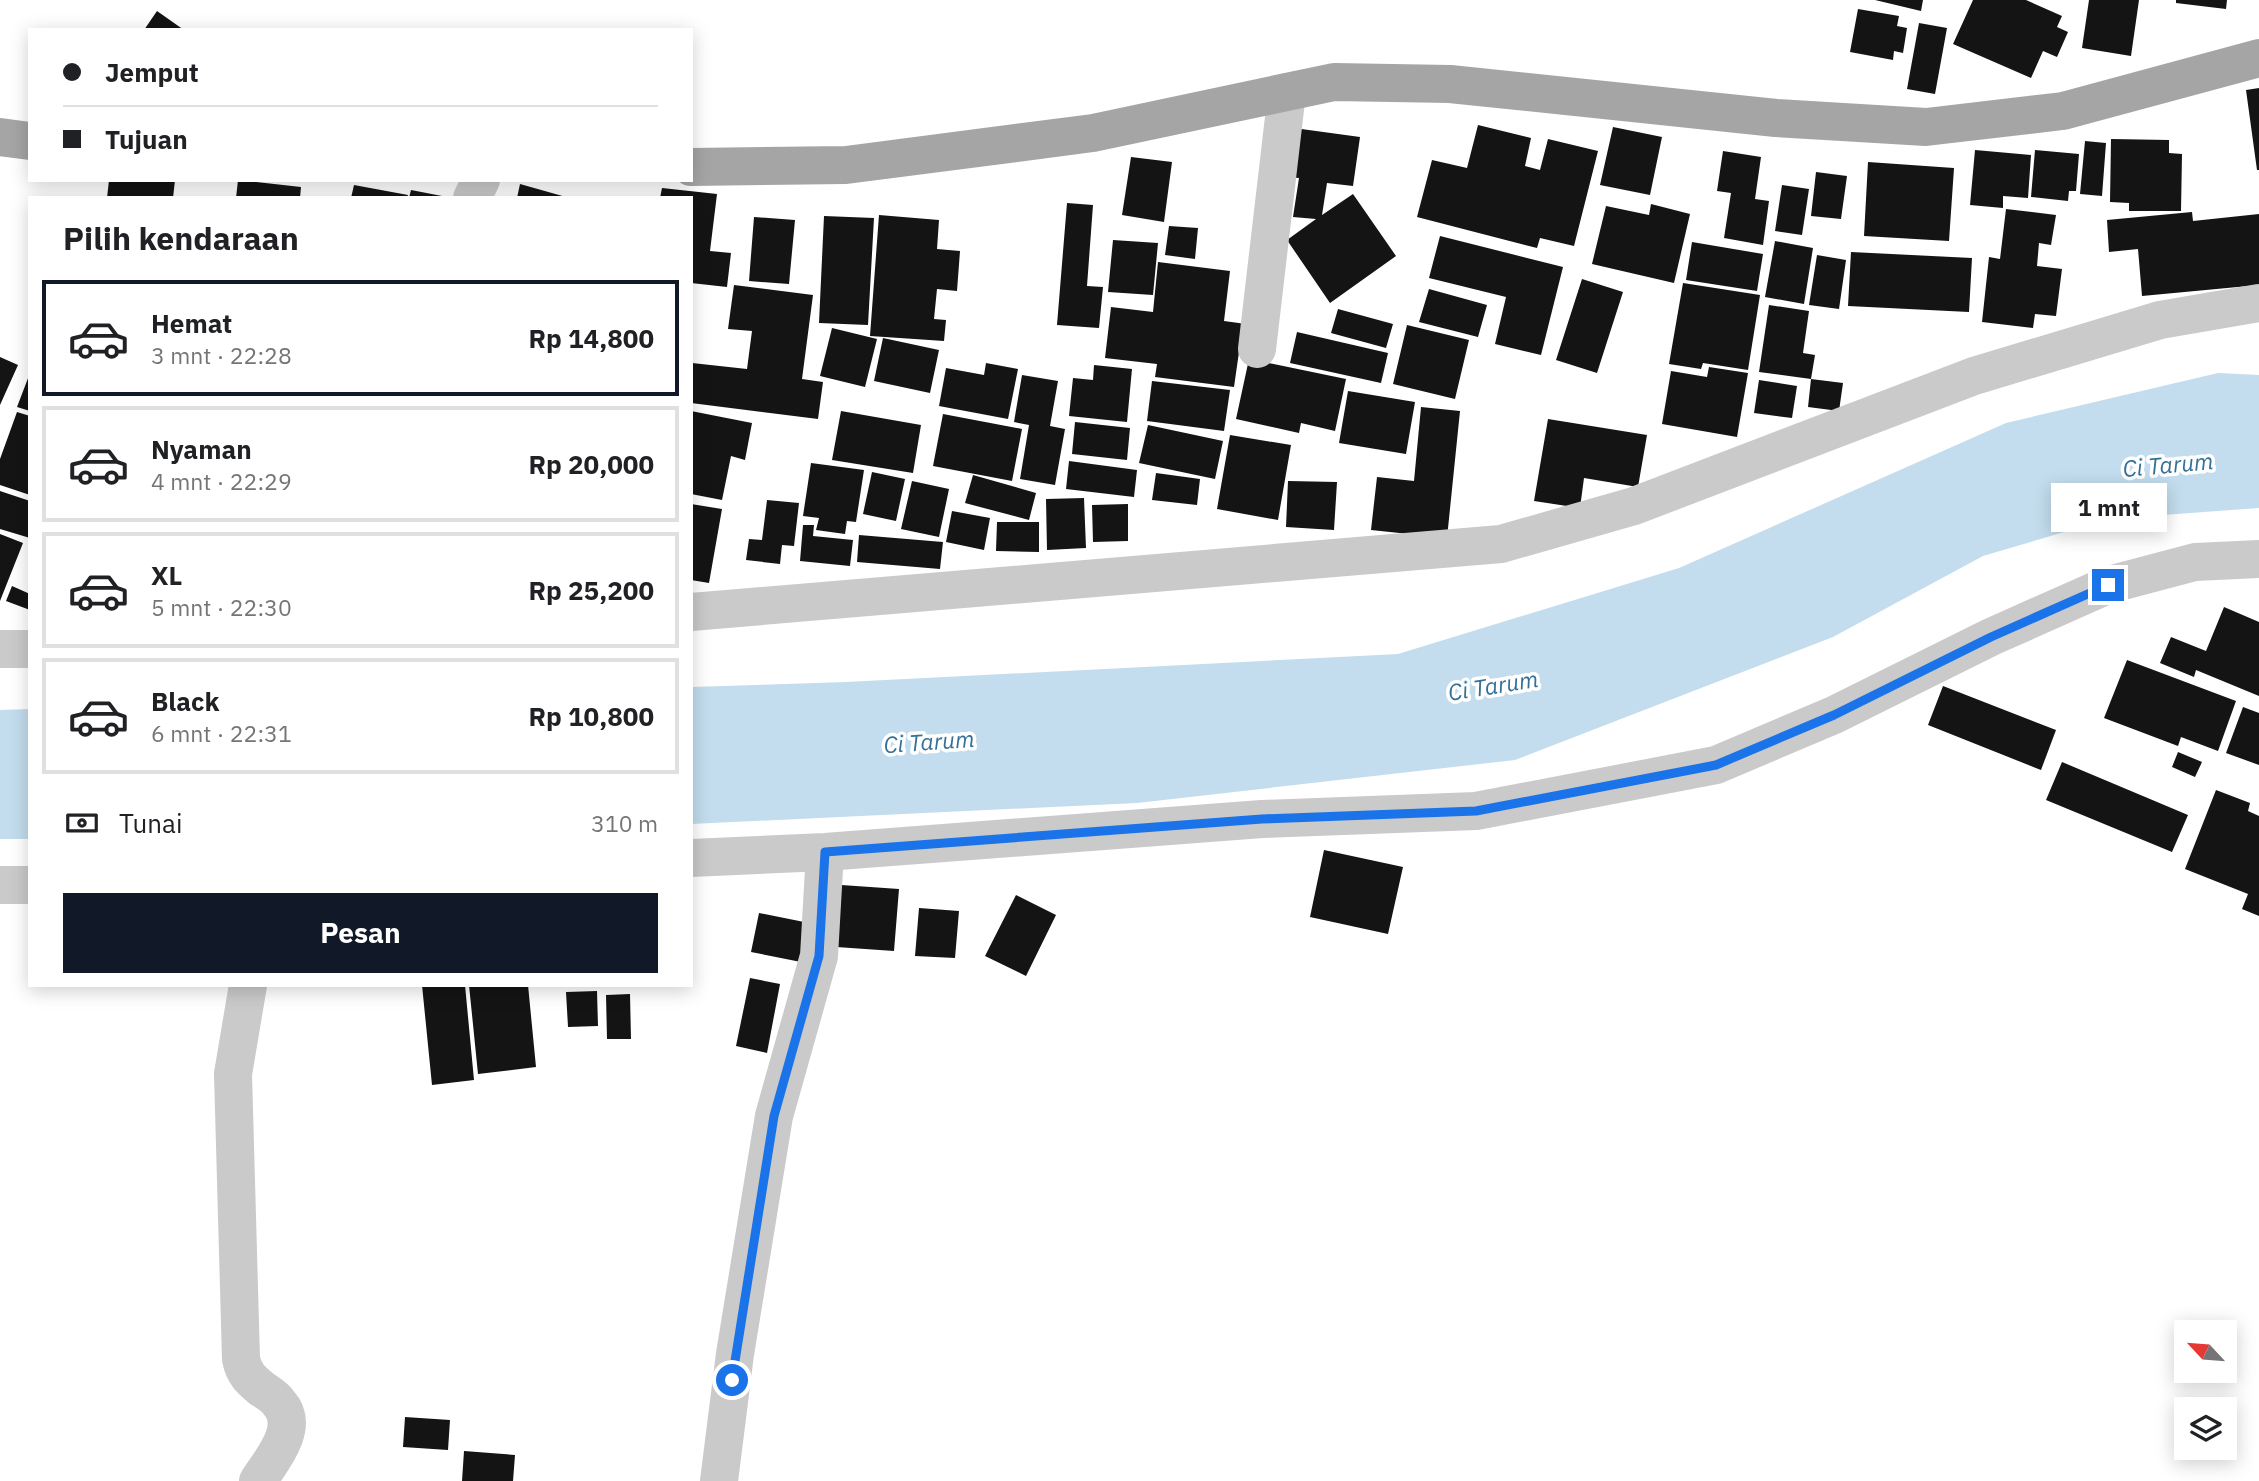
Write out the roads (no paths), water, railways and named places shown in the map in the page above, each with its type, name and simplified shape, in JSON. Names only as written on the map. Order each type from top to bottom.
[{"type":"main road","points":[[693,167],[846,165],[1093,133],[1334,82],[1450,84],[1776,118],[1926,127],[2063,111],[2259,58]]},
{"type":"main road","points":[[0,137],[28,141]]},
{"type":"street","points":[[1257,349],[1287,92]]},
{"type":"street","points":[[693,611],[1501,544],[1634,506],[1974,376],[2160,320],[2259,303]]},
{"type":"street","points":[[693,858],[825,852],[1262,819],[1476,811],[1716,765],[1834,715],[1991,637],[2108,585],[2195,562],[2259,558]]},
{"type":"street","points":[[0,649],[28,649]]},
{"type":"street","points":[[719,1481],[735,1354],[774,1116],[819,956],[825,852]]},
{"type":"street","points":[[0,885],[28,885]]},
{"type":"street","points":[[248,987],[234,1057],[233,1083],[241,1359],[247,1376],[280,1403],[287,1424],[283,1442],[258,1481]]},
{"type":"water","name":"Ci Tarum","points":[[2218,373],[2259,375],[2259,508],[2108,519],[1983,556],[1833,637],[1515,760],[1137,803],[693,824],[693,687],[846,682],[1398,654],[1679,568],[2006,423]]},
{"type":"water","points":[[28,709],[28,839],[0,839],[0,710]]}]
